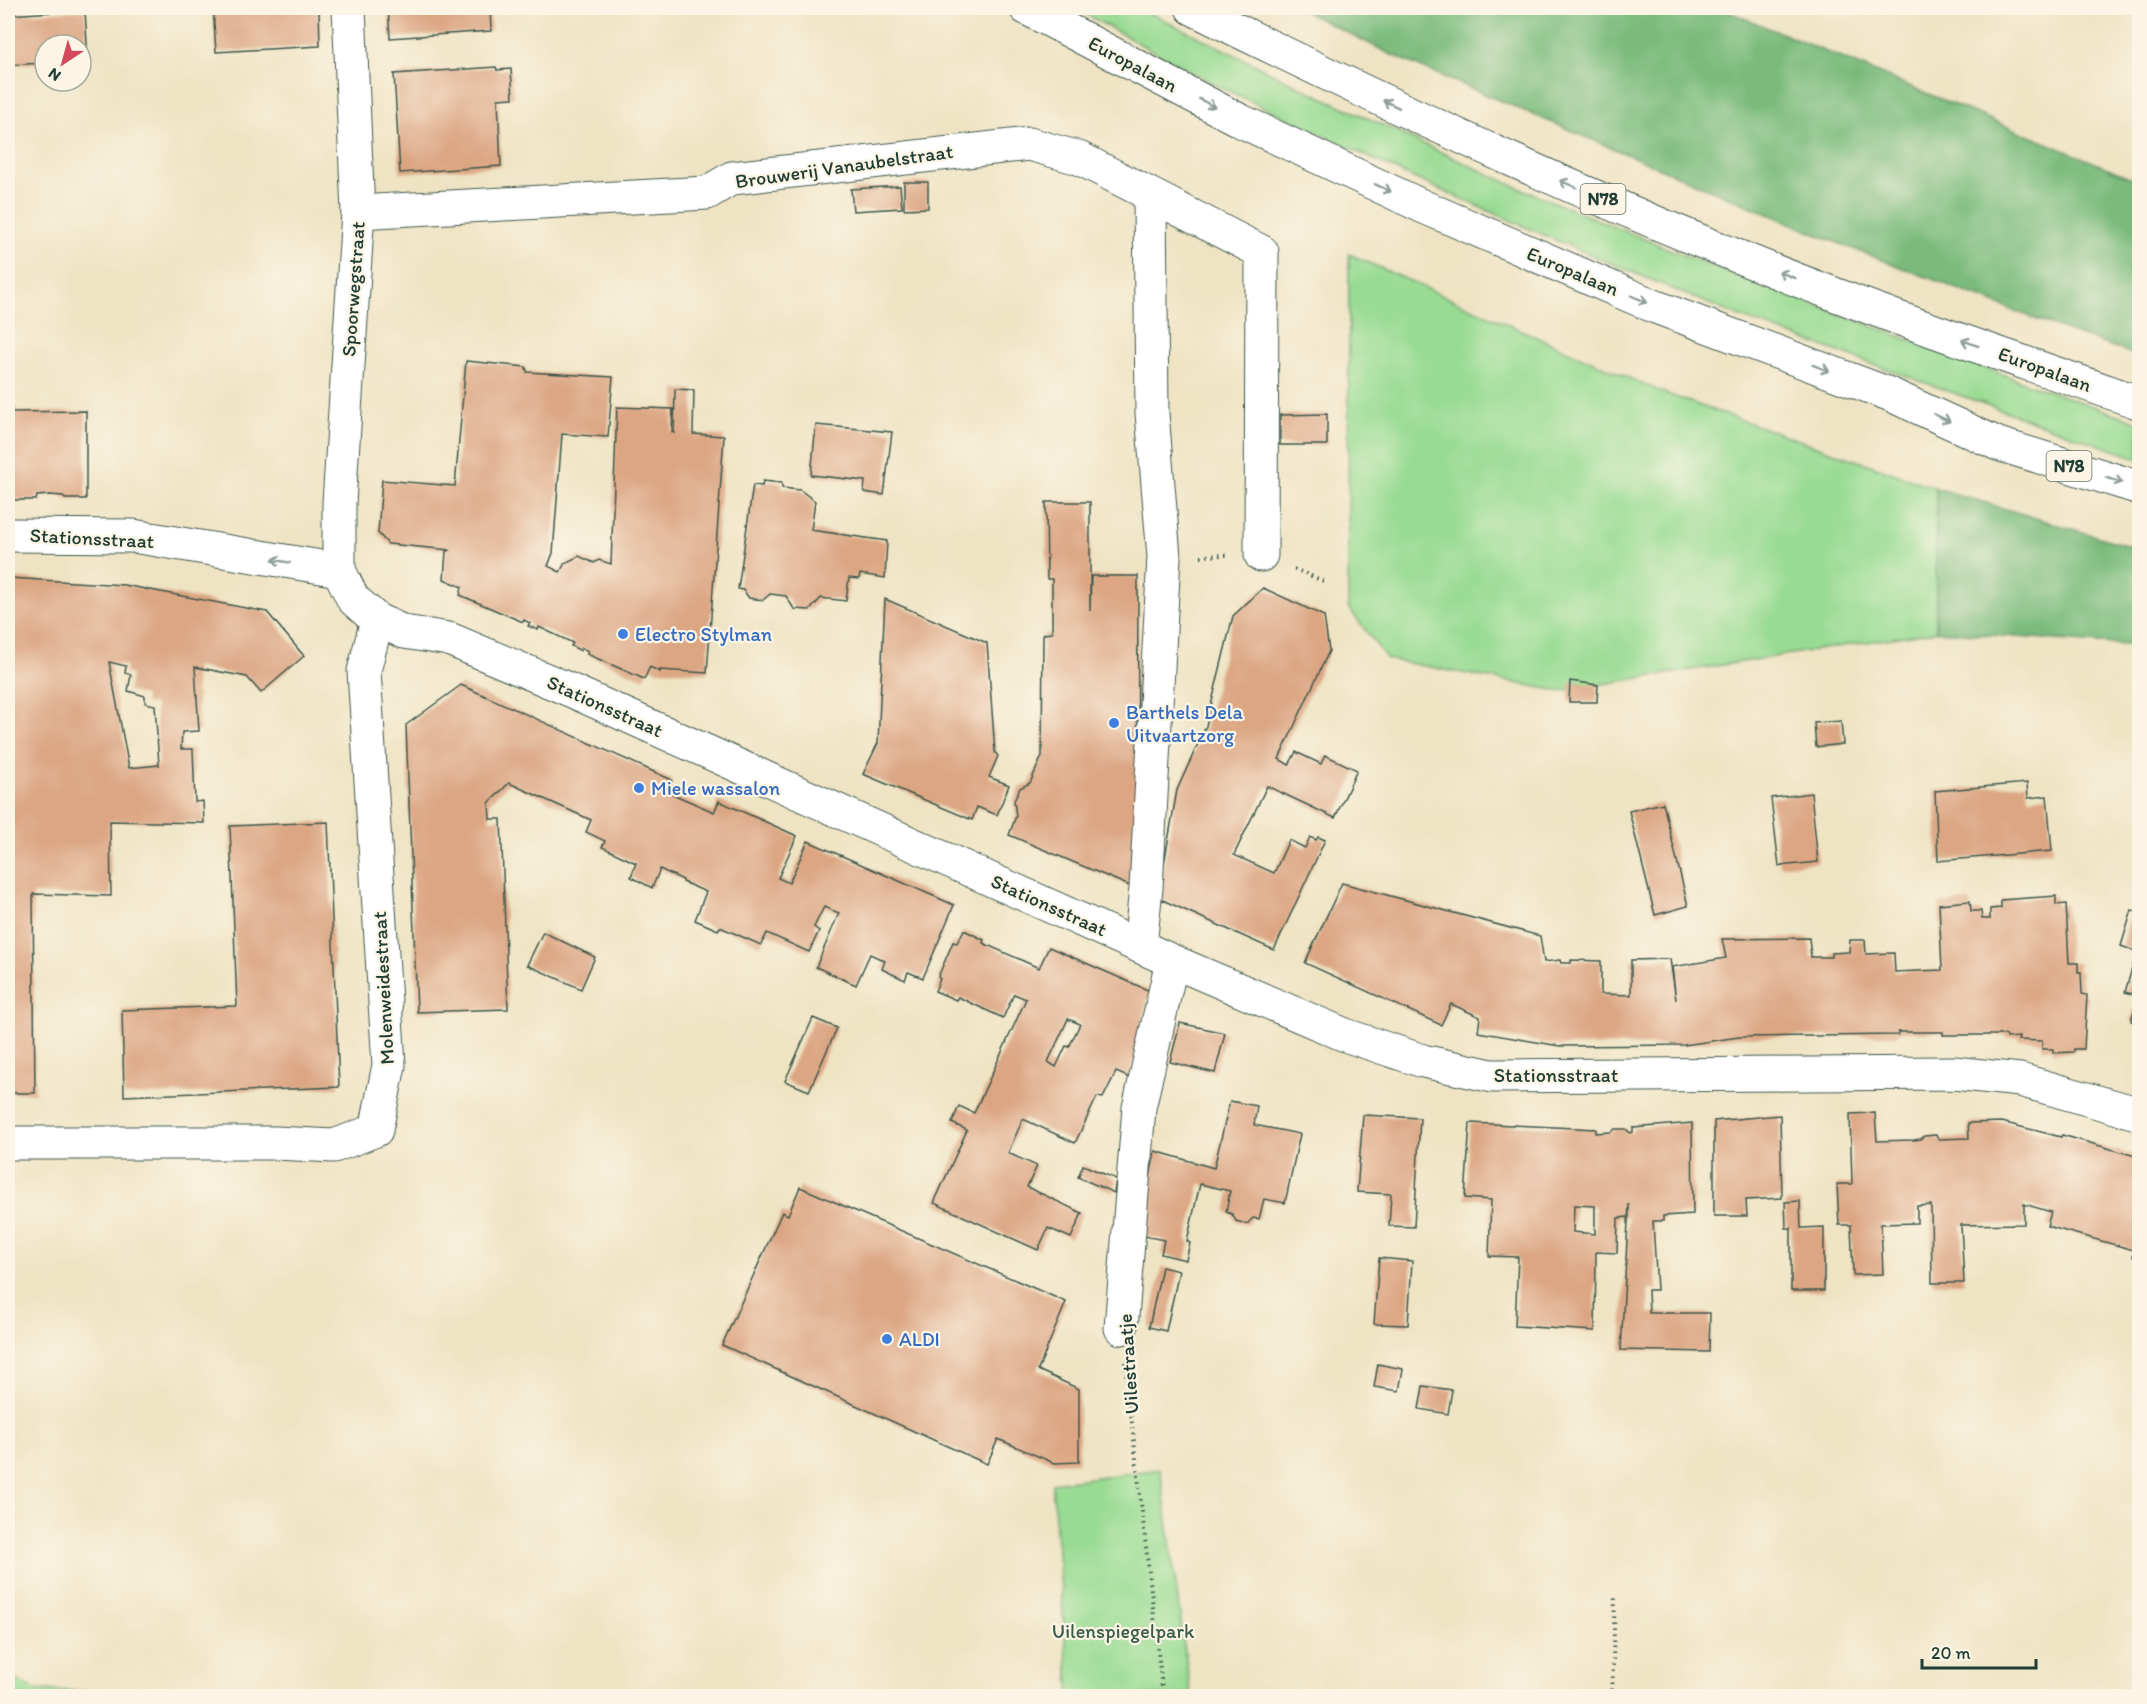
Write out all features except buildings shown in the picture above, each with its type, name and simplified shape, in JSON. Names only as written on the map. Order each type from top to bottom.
[{"type":"street","name":"Spoorwegstraat","points":[[339,570],[339,503],[358,212],[348,8]]},
{"type":"street","name":"Europalaan","points":[[1026,8],[1239,120],[1424,207],[1656,306],[1888,394],[1998,444],[2139,488]]},
{"type":"street","name":"Europalaan","points":[[1192,8],[1424,119],[1677,230],[1848,299],[2139,403]]},
{"type":"street","name":"Brouwerij Vanaubelstraat","points":[[358,212],[707,193],[732,178],[1029,144],[1079,158],[1262,252],[1261,555]]},
{"type":"street","points":[[1140,946],[1164,557],[1152,413],[1150,195]]},
{"type":"street","name":"Stationsstraat","points":[[8,535],[133,536],[339,570],[353,599],[377,620],[404,632],[449,639],[560,685],[1172,961],[1345,1035],[1423,1061],[1492,1076],[1954,1073],[2020,1080],[2139,1114]]},
{"type":"street","name":"Molenweidestraat","points":[[8,1143],[276,1143],[334,1146],[375,1130],[389,1065],[364,671],[377,620]]},
{"type":"street","name":"Uilestraatje","points":[[1121,1328],[1139,1108],[1172,961]]},
{"type":"path","name":"Uilestraatje","points":[[1121,1328],[1163,1696]]},
{"type":"path","points":[[1611,1696],[1615,1596]]},
{"type":"green space","points":[[1074,8],[1140,8],[1298,86],[1512,185],[1728,273],[2139,422],[2139,459],[1743,318],[1560,242],[1409,176],[1212,83]]},
{"type":"green space","points":[[1298,8],[1720,8],[2139,181],[2139,356],[2064,330],[1825,238],[1392,55]]},
{"type":"green space","points":[[1349,254],[1661,392],[1936,488],[1936,631],[1559,691],[1387,659],[1348,607]]},
{"type":"green space","points":[[1936,488],[2139,549],[2139,646],[1936,631]]},
{"type":"green space","name":"Uilenspiegelpark","points":[[1160,1469],[1191,1696],[1070,1696],[1052,1483]]},
{"type":"green space","points":[[8,1676],[36,1690],[313,1696],[8,1696]]},
{"type":"place","name":"Electro Stylman","points":[[623,634]]},
{"type":"place","name":"Barthels Dela Uitvaartzorg","points":[[1114,723]]},
{"type":"place","name":"Miele wassalon","points":[[639,788]]},
{"type":"place","name":"ALDI","points":[[887,1339]]}]
